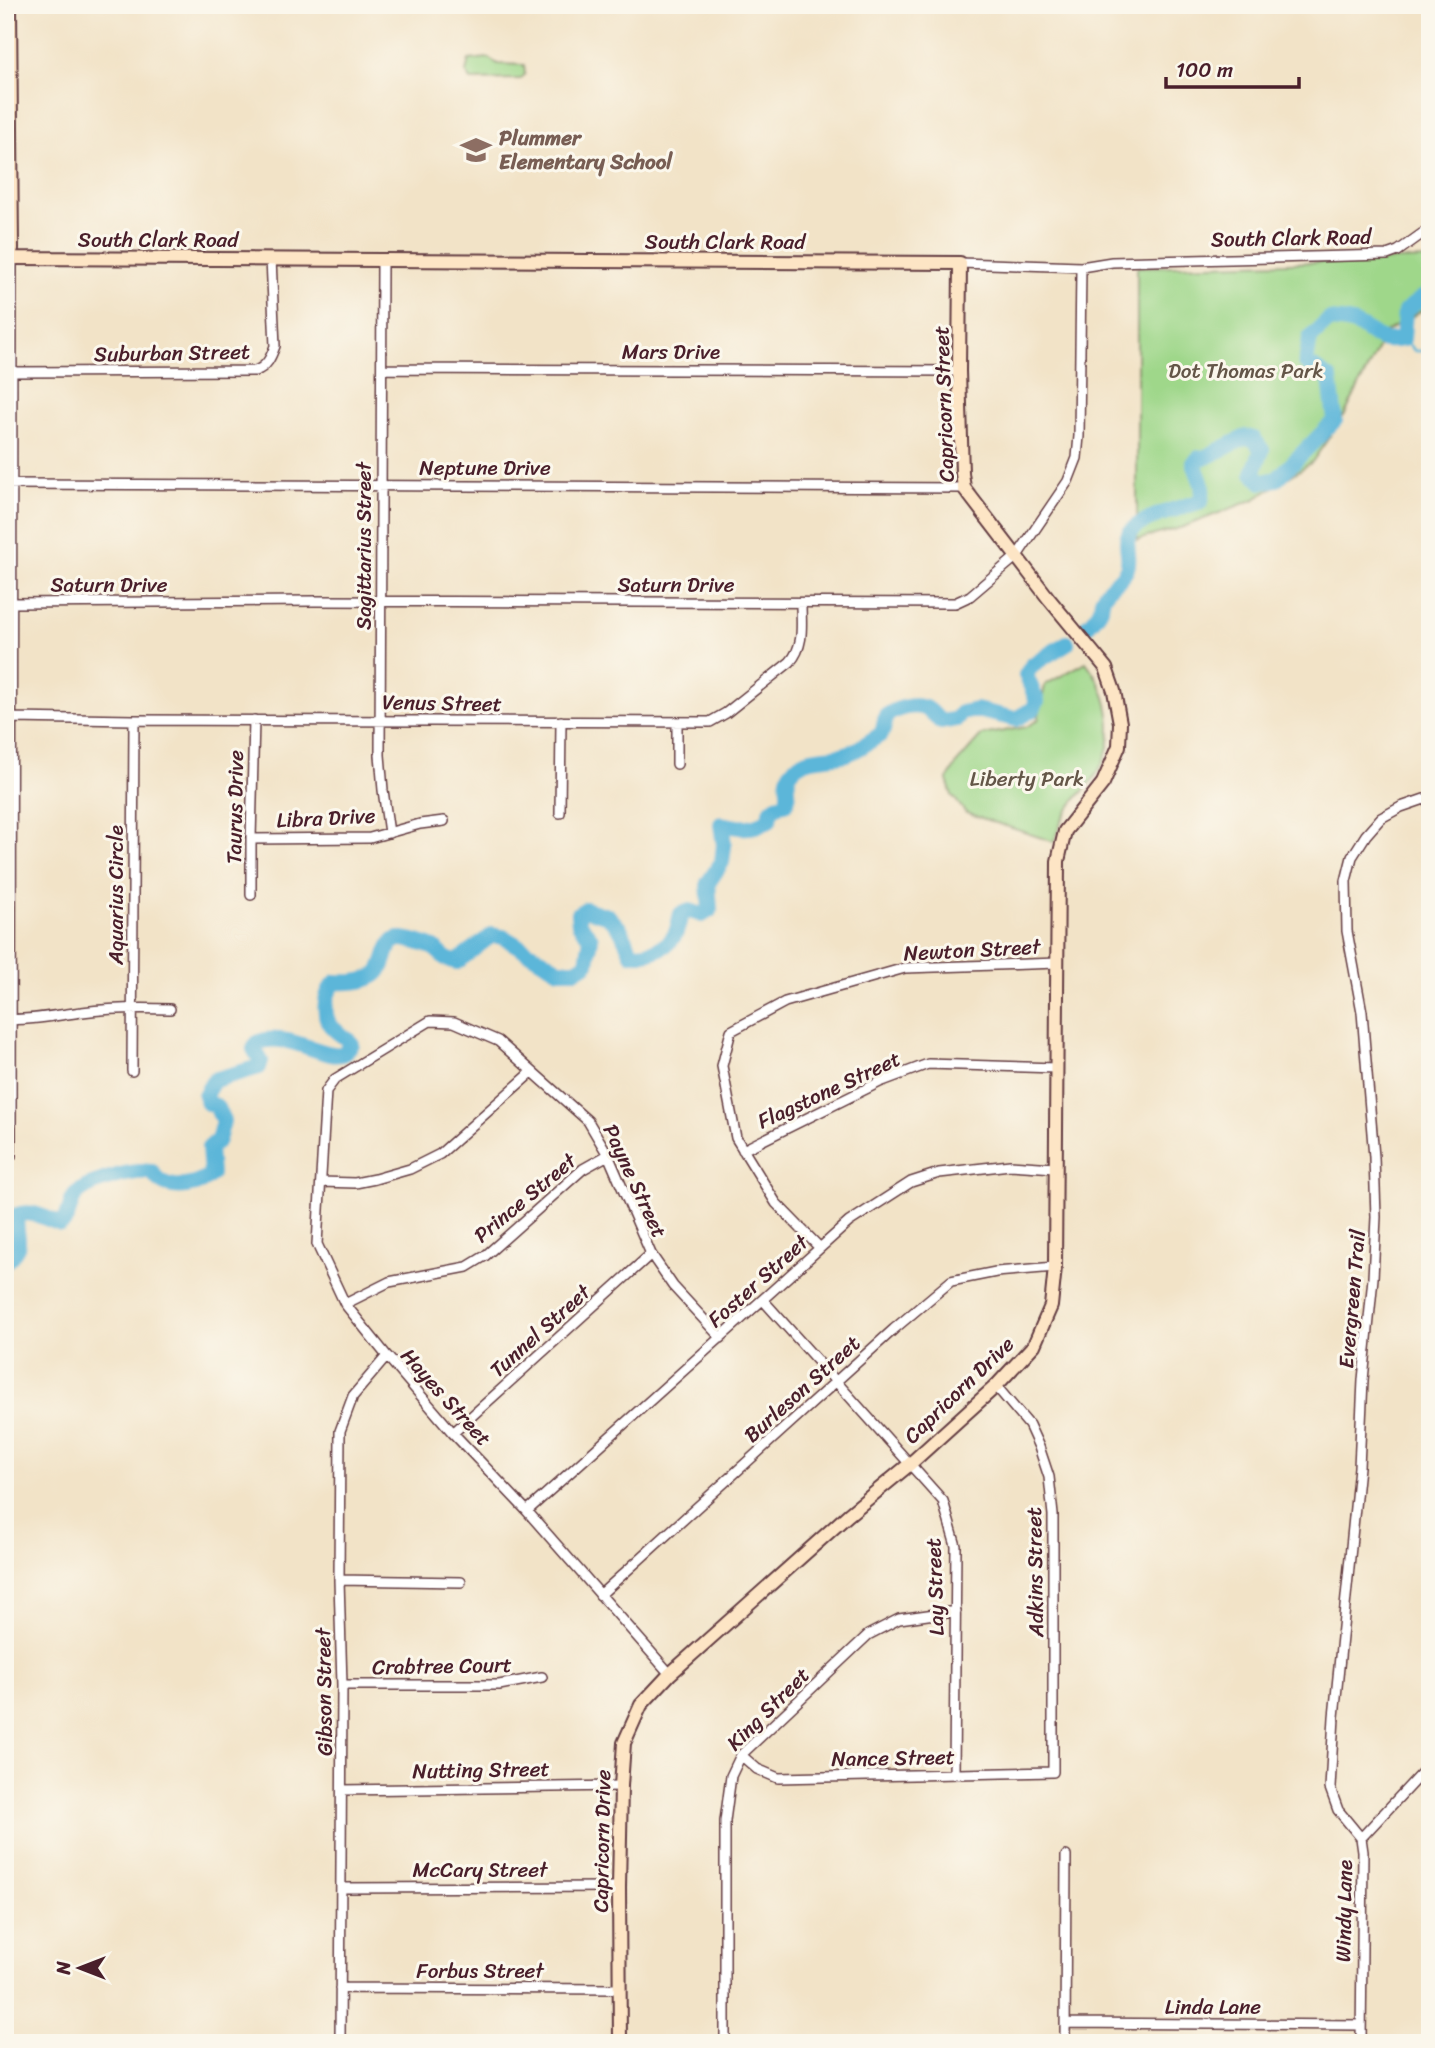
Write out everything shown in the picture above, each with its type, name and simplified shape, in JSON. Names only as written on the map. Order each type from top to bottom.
[{"type":"street","points":[[10,5],[12,372],[8,484],[12,718],[8,1019],[11,1156]]},
{"type":"street","name":"South Clark Road","points":[[10,252],[271,259],[960,263],[1081,267],[1112,262],[1387,255],[1398,251],[1430,228]]},
{"type":"street","name":"Suburban Street","points":[[12,372],[261,369],[270,358],[275,345],[271,259]]},
{"type":"street","name":"Sagittarius Street","points":[[383,260],[381,719],[383,790],[389,832]]},
{"type":"street","name":"Capricorn Street","points":[[960,263],[959,371],[964,488],[1049,599]]},
{"type":"street","name":"Saturn Drive","points":[[12,603],[955,603],[970,596],[1017,556],[1068,481],[1077,458],[1081,267]]},
{"type":"street","name":"Mars Drive","points":[[382,369],[959,371]]},
{"type":"street","name":"Neptune Drive","points":[[8,484],[964,488]]},
{"type":"street","name":"Capricorn Drive","points":[[620,2043],[621,1786],[624,1743],[641,1705],[670,1674],[996,1387],[1034,1345],[1051,1306],[1055,1268],[1058,861],[1065,831],[1103,783],[1119,746],[1120,723],[1106,668],[1049,599]]},
{"type":"street","name":"Venus Street","points":[[12,718],[710,722],[726,713],[790,662],[797,653],[802,638],[802,603]]},
{"type":"street","name":"Aquarius Circle","points":[[132,1071],[134,720]]},
{"type":"street","name":"Taurus Drive","points":[[251,895],[254,720]]},
{"type":"street","points":[[560,813],[561,721]]},
{"type":"street","points":[[677,723],[677,764]]},
{"type":"street","name":"Evergreen Trail","points":[[1361,1838],[1338,1810],[1330,1788],[1334,1717],[1359,1467],[1376,1216],[1362,1012],[1347,931],[1346,881],[1352,857],[1381,818],[1401,807],[1430,797]]},
{"type":"street","name":"Libra Drive","points":[[250,839],[370,838],[444,821]]},
{"type":"street","name":"Newton Street","points":[[743,1150],[736,1138],[722,1066],[731,1031],[785,1002],[905,968],[1058,963]]},
{"type":"street","points":[[8,1019],[134,1008],[170,1009]]},
{"type":"street","name":"Payne Street","points":[[326,1091],[334,1079],[430,1021],[454,1022],[498,1041],[587,1121],[608,1156],[651,1254],[673,1286],[721,1338]]},
{"type":"street","name":"Flagstone Street","points":[[743,1150],[880,1082],[928,1064],[1056,1068]]},
{"type":"street","points":[[321,1182],[355,1184],[410,1169],[440,1154],[532,1072]]},
{"type":"street","name":"Hayes Street","points":[[326,1091],[317,1244],[345,1304],[453,1433],[527,1511],[670,1674]]},
{"type":"street","points":[[743,1150],[776,1203],[820,1248]]},
{"type":"street","name":"Prince Street","points":[[345,1304],[389,1282],[467,1267],[485,1256],[583,1169],[608,1156]]},
{"type":"street","name":"Foster Street","points":[[527,1511],[849,1222],[911,1182],[939,1173],[1010,1166],[1055,1168]]},
{"type":"street","name":"Tunnel Street","points":[[453,1433],[651,1254]]},
{"type":"street","name":"Burleson Street","points":[[600,1595],[951,1281],[996,1272],[1055,1268]]},
{"type":"street","name":"Lay Street","points":[[763,1300],[943,1501],[956,1546],[954,1774]]},
{"type":"street","name":"Gibson Street","points":[[340,2043],[340,1431],[353,1396],[387,1356]]},
{"type":"street","name":"Adkins Street","points":[[996,1387],[1029,1425],[1049,1477],[1053,1515],[1053,1772]]},
{"type":"street","points":[[339,1580],[461,1582]]},
{"type":"street","name":"King Street","points":[[725,2043],[725,1821],[731,1776],[741,1755],[868,1635],[899,1619],[956,1611]]},
{"type":"street","name":"Crabtree Court","points":[[342,1685],[499,1685],[542,1677]]},
{"type":"street","name":"Nance Street","points":[[741,1755],[757,1769],[778,1778],[1053,1772]]},
{"type":"street","name":"Windy Lane","points":[[1361,2043],[1361,1838],[1430,1764]]},
{"type":"street","name":"Nutting Street","points":[[342,1790],[621,1786]]},
{"type":"street","points":[[1065,2043],[1066,1856]]},
{"type":"street","name":"McCary Street","points":[[342,1888],[619,1887]]},
{"type":"street","name":"Forbus Street","points":[[340,1988],[620,1989]]},
{"type":"street","name":"Linda Lane","points":[[1065,2024],[1361,2025]]},
{"type":"green space","points":[[488,58],[498,64],[524,65],[525,74],[521,79],[471,80],[466,72],[469,60]]},
{"type":"green space","name":"Dot Thomas Park","points":[[1430,259],[1430,306],[1386,332],[1345,414],[1312,462],[1255,499],[1183,527],[1137,540],[1137,267]]},
{"type":"green space","name":"Liberty Park","points":[[1086,662],[1102,689],[1107,704],[1110,734],[1102,764],[1064,816],[1054,842],[966,813],[952,795],[947,780],[957,763],[982,735],[1026,727],[1038,720],[1045,685]]},
{"type":"waterway","points":[[1084,629],[1100,611],[1104,594],[1125,572],[1128,563],[1127,539],[1131,531],[1154,517],[1201,501],[1203,487],[1194,463],[1199,458],[1246,437],[1254,439],[1262,450],[1253,473],[1262,482],[1277,479],[1335,420],[1330,379],[1306,363],[1310,338],[1329,320],[1354,324],[1377,338],[1403,339],[1405,311],[1430,292]]},
{"type":"waterway","points":[[1403,339],[1415,351],[1430,351]]},
{"type":"waterway","points":[[5,1262],[18,1245],[17,1215],[33,1214],[61,1224],[66,1219],[75,1196],[100,1181],[152,1172],[160,1181],[180,1186],[201,1182],[211,1174],[209,1148],[218,1140],[223,1121],[216,1106],[208,1103],[205,1095],[214,1080],[259,1067],[261,1061],[254,1049],[257,1043],[268,1040],[293,1042],[337,1055],[344,1053],[352,1044],[334,1029],[327,1018],[329,992],[336,982],[355,982],[374,976],[382,967],[395,940],[404,939],[427,945],[457,962],[492,935],[503,937],[559,970],[576,970],[587,963],[591,938],[579,924],[578,914],[586,909],[608,916],[621,930],[632,954],[661,948],[675,934],[681,914],[690,911],[702,915],[710,910],[708,883],[722,862],[724,845],[721,824],[745,827],[769,820],[773,808],[785,804],[787,800],[787,781],[795,767],[815,758],[855,751],[880,735],[886,716],[906,707],[927,709],[941,722],[957,719],[961,713],[976,710],[1016,719],[1033,709],[1037,701],[1026,675],[1032,665],[1067,643]]},
{"type":"place","name":"Plummer Elementary School","points":[[476,150]]}]
